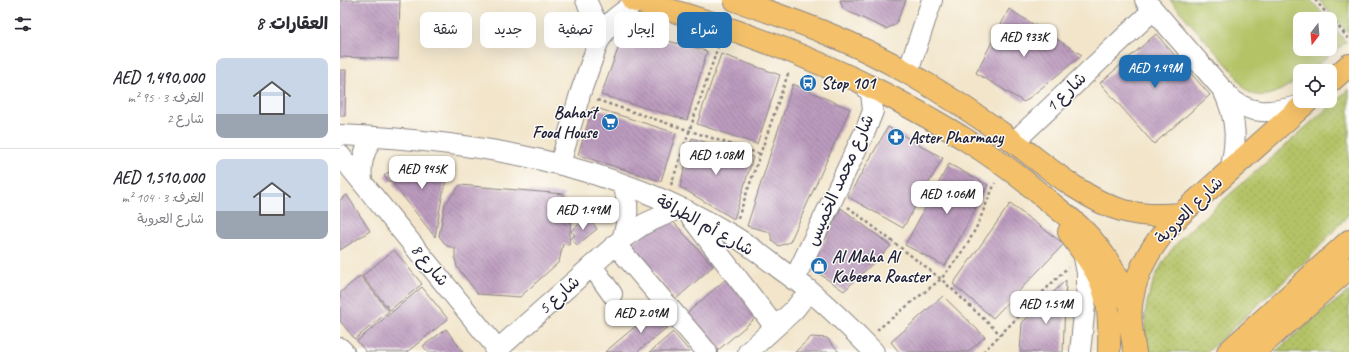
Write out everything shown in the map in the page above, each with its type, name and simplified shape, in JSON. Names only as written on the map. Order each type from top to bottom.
[{"type":"main road","points":[[635,0],[677,12]]},
{"type":"main road","points":[[735,0],[760,4],[850,44],[908,72],[950,98],[1080,190],[1106,205],[1121,210],[1143,214],[1181,214]]},
{"type":"main road","points":[[732,29],[796,52],[860,81],[962,136],[1002,163],[1080,227],[1096,244],[1116,274],[1131,307]]},
{"type":"main road","points":[[1337,76],[1349,65]]},
{"type":"main road","name":"شارع العروبة","points":[[1135,352],[1132,332],[1131,307],[1135,286],[1143,265],[1153,246],[1166,229],[1181,214],[1300,108]]},
{"type":"main road","points":[[962,136],[972,135],[986,138],[1012,156],[1022,158],[1031,155]]},
{"type":"main road","points":[[1057,208],[1073,238],[1098,276],[1106,297],[1109,312],[1109,352]]},
{"type":"main road","points":[[1228,352],[1349,241]]},
{"type":"main road","points":[[1254,352],[1345,273]]},
{"type":"street","points":[[586,0],[591,12]]},
{"type":"street","points":[[606,29],[614,19],[635,0]]},
{"type":"street","points":[[908,72],[932,0]]},
{"type":"street","points":[[1149,5],[1230,98],[1238,104],[1259,112],[1270,112],[1293,106]]},
{"type":"street","name":"شارع 1","points":[[1014,142],[1149,5]]},
{"type":"street","points":[[560,164],[580,94],[596,48]]},
{"type":"street","name":"شارع محمد الخميس","points":[[748,352],[794,310],[834,196],[873,111],[871,92],[860,81]]},
{"type":"street","points":[[1223,89],[1234,121],[1236,138],[1230,170]]},
{"type":"street","name":"شارع أم الطرافة","points":[[340,135],[419,140],[511,153],[560,164],[623,184],[677,207],[732,235],[802,285],[869,346]]},
{"type":"street","points":[[362,180],[362,157],[366,146],[373,136]]},
{"type":"street","name":"شارع 8","points":[[340,155],[362,180],[497,351]]},
{"type":"street","points":[[623,184],[629,211],[627,225],[619,242],[707,352]]},
{"type":"street","points":[[677,207],[775,327]]},
{"type":"street","name":"شارع 5","points":[[497,351],[619,242],[644,224],[677,207]]},
{"type":"street","points":[[1080,352],[1087,286],[1087,273],[1083,252]]},
{"type":"street","points":[[592,266],[612,294]]},
{"type":"street","points":[[340,348],[344,352]]},
{"type":"path","points":[[1315,0],[1349,39]]},
{"type":"path","points":[[677,207],[690,131],[718,48]]},
{"type":"path","points":[[732,235],[796,52]]},
{"type":"path","points":[[580,94],[760,154]]},
{"type":"path","points":[[869,346],[940,279],[967,245],[996,181]]},
{"type":"path","points":[[834,196],[940,279],[1001,335]]},
{"type":"path","points":[[984,352],[1083,252]]},
{"type":"green space","points":[[1170,0],[1311,0],[1321,12],[1293,12],[1293,56],[1329,56],[1319,64],[1293,64],[1293,83],[1283,89],[1266,95],[1253,94],[1246,90],[1231,69]]},
{"type":"green space","points":[[1319,0],[1349,0],[1349,34],[1337,20],[1337,12],[1330,12]]},
{"type":"green space","points":[[1337,31],[1346,42],[1337,49]]},
{"type":"green space","points":[[1349,89],[1349,214],[1308,259],[1207,352],[1148,352],[1145,336],[1147,304],[1157,273],[1174,246],[1185,234],[1328,108],[1337,108],[1337,100]]},
{"type":"green space","points":[[1349,291],[1349,352],[1275,352],[1317,316]]},
{"type":"building","points":[[340,0],[400,0],[398,59],[340,57]]},
{"type":"building","points":[[840,0],[906,0],[896,24],[886,29],[843,9]]},
{"type":"building","points":[[1009,9],[1082,55],[1024,102],[976,73]]},
{"type":"building","points":[[1156,34],[1210,95],[1154,144],[1100,83]]},
{"type":"building","points":[[669,41],[677,43],[677,48],[695,48],[707,51],[687,120],[601,95],[618,48],[669,48]]},
{"type":"building","points":[[721,54],[780,75],[757,144],[697,124]]},
{"type":"building","points":[[340,70],[346,70],[345,116],[340,116]]},
{"type":"building","points":[[793,84],[850,109],[790,242],[779,246],[772,240],[770,232],[747,226]]},
{"type":"building","points":[[593,107],[676,133],[661,181],[578,155]]},
{"type":"building","points":[[888,127],[943,158],[903,228],[848,197]]},
{"type":"building","points":[[692,138],[753,157],[734,219],[680,187]]},
{"type":"building","points":[[398,161],[449,168],[435,237],[394,185]]},
{"type":"building","points":[[949,164],[988,185],[945,266],[905,245]]},
{"type":"building","points":[[389,172],[394,178],[389,182],[384,176]]},
{"type":"building","points":[[460,185],[564,194],[563,219],[571,220],[569,245],[563,244],[559,262],[520,297],[478,294],[457,267],[455,248],[447,246],[439,236],[445,204]]},
{"type":"building","points":[[347,195],[370,231],[340,250],[340,200]]},
{"type":"building","points":[[1010,204],[1064,244],[993,318],[953,284]]},
{"type":"building","points":[[841,208],[891,246],[844,291],[811,268]]},
{"type":"building","points":[[588,217],[597,229],[577,245],[571,238],[575,235],[571,231]]},
{"type":"building","points":[[669,217],[713,266],[676,299],[629,244]]},
{"type":"building","points":[[394,250],[422,284],[390,310],[362,276]]},
{"type":"building","points":[[360,276],[389,311],[355,339],[340,321],[340,293]]},
{"type":"building","points":[[727,278],[759,315],[717,351],[686,314]]},
{"type":"building","points":[[1066,280],[1063,352],[1020,352],[1022,323]]},
{"type":"building","points":[[422,287],[448,319],[407,352],[366,352],[357,341]]},
{"type":"building","points":[[943,296],[985,337],[968,352],[899,352],[891,342]]},
{"type":"building","points":[[656,309],[670,325],[637,352],[605,352]]},
{"type":"building","points":[[446,329],[463,352],[428,352],[423,346]]},
{"type":"building","points":[[673,332],[690,352],[650,352]]},
{"type":"building","points":[[811,337],[827,338],[839,352],[795,352]]},
{"type":"place","name":"Stop 101","points":[[808,83]]},
{"type":"place","name":"Bahart Food House","points":[[610,122]]},
{"type":"place","name":"Aster Pharmacy","points":[[896,137]]},
{"type":"place","name":"Al Maha Al Kabeera Roaster","points":[[819,266]]}]
